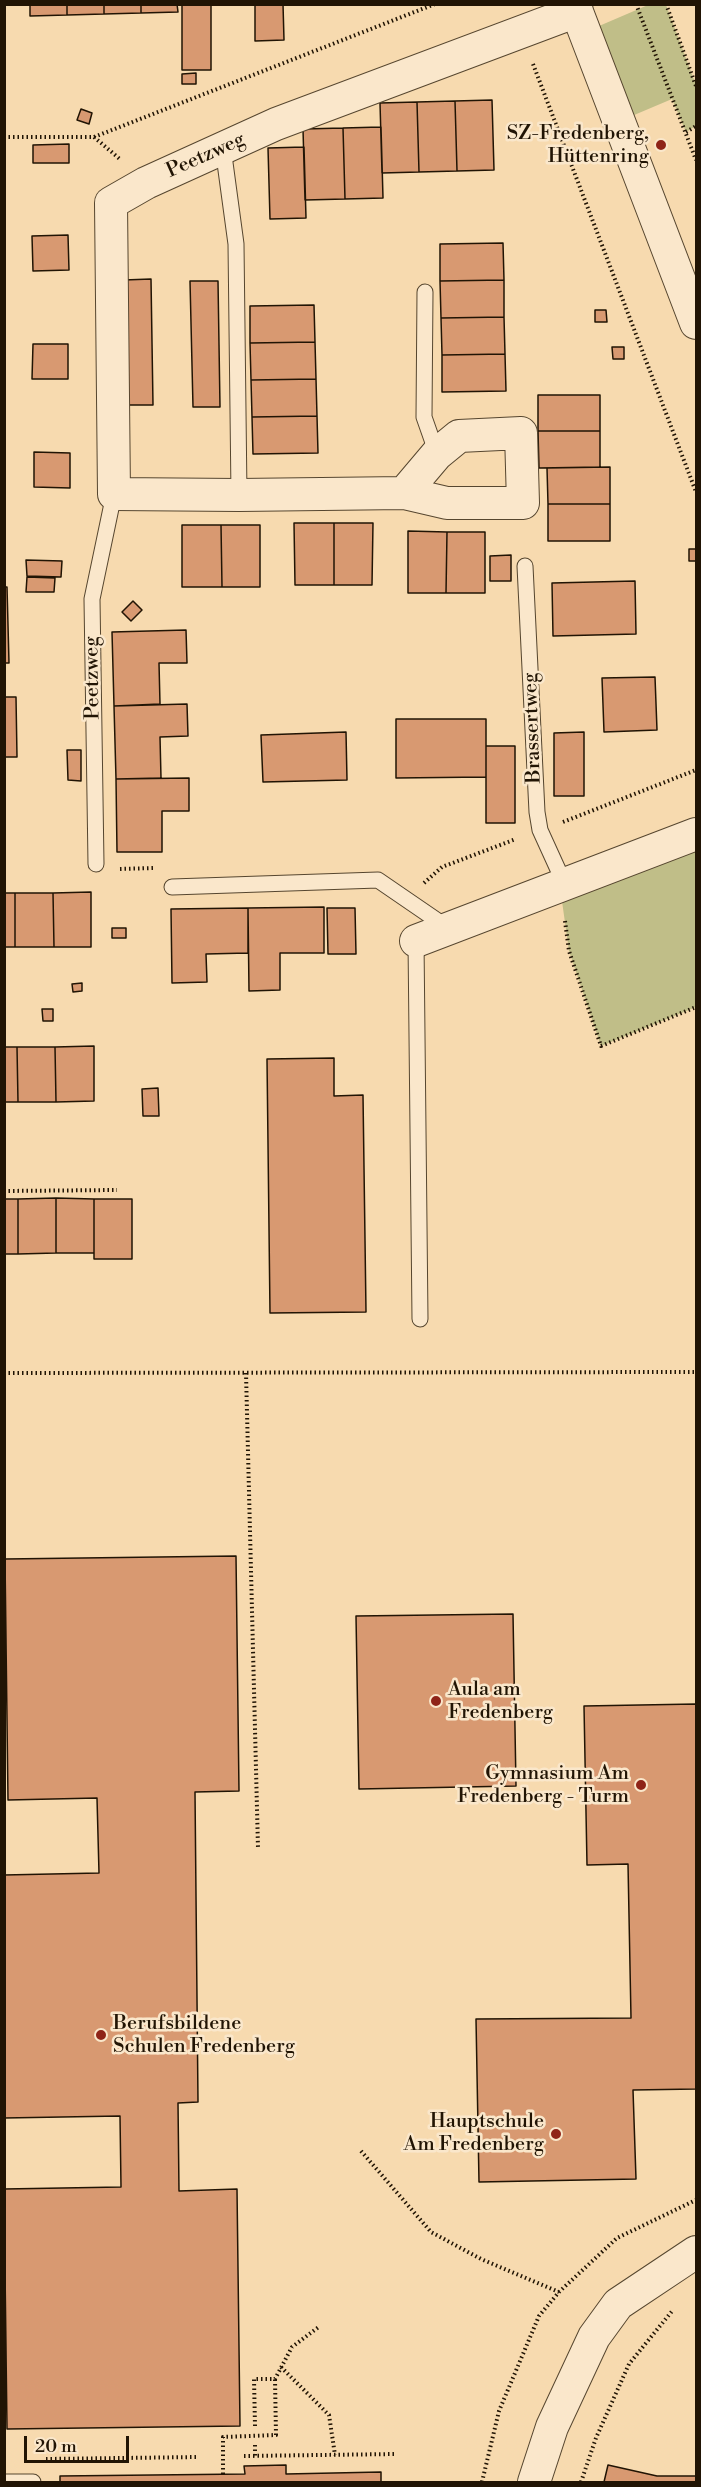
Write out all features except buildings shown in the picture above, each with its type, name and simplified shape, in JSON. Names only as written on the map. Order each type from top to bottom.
[{"type":"street","name":"Peetzweg","points":[[114,494],[111,203],[147,183],[276,124],[521,32],[575,8]]},
{"type":"street","points":[[575,8],[696,323]]},
{"type":"street","points":[[114,494],[404,493],[447,503],[523,503],[521,433],[459,436],[437,454],[404,493]]},
{"type":"street","points":[[416,941],[696,834]]},
{"type":"street","points":[[534,2482],[552,2427],[594,2337],[618,2304],[696,2252]]},
{"type":"lane","points":[[223,148],[236,244],[239,495]]},
{"type":"lane","points":[[425,292],[424,417],[437,454]]},
{"type":"lane","name":"Peetzweg","points":[[96,864],[92,599],[114,494]]},
{"type":"lane","name":"Brassertweg","points":[[525,566],[537,812],[540,830],[563,886]]},
{"type":"lane","points":[[172,887],[378,880],[449,928]]},
{"type":"lane","points":[[416,941],[420,1319]]},
{"type":"lane","points":[[4,2482],[33,2482]]},
{"type":"path","points":[[4,137],[94,137],[435,4]]},
{"type":"path","points":[[636,4],[696,160]]},
{"type":"path","points":[[666,4],[696,86]]},
{"type":"path","points":[[521,32],[696,492]]},
{"type":"path","points":[[686,132],[696,126]]},
{"type":"path","points":[[94,137],[147,183]]},
{"type":"path","points":[[96,864],[95,869],[171,867],[172,887]]},
{"type":"path","points":[[563,886],[569,951],[600,1046],[696,1007]]},
{"type":"path","points":[[4,1191],[117,1190]]},
{"type":"path","points":[[4,1374],[696,1372]]},
{"type":"path","points":[[246,1373],[258,1848]]},
{"type":"path","points":[[361,2151],[430,2232],[481,2259],[560,2292]]},
{"type":"path","points":[[581,2482],[596,2439],[629,2364],[675,2307]]},
{"type":"path","points":[[224,2474],[223,2437],[276,2435],[275,2379],[292,2347],[320,2326]]},
{"type":"path","points":[[281,2367],[329,2415],[335,2455]]},
{"type":"path","points":[[255,2426],[254,2379],[275,2379]]},
{"type":"path","points":[[255,2445],[255,2456]]},
{"type":"path","points":[[244,2456],[396,2454]]},
{"type":"path","points":[[39,2460],[198,2457]]},
{"type":"shaded area","points":[[648,5],[666,5],[696,85],[696,126],[686,132],[672,99],[620,121],[585,32]]},
{"type":"shaded area","points":[[696,834],[696,1007],[601,1046],[569,951],[560,887]]},
{"type":"place","name":"SZ-Fredenberg, Hüttenring","points":[[661,145]]},
{"type":"place","name":"Aula am Fredenberg","points":[[436,1701]]},
{"type":"place","name":"Gymnasium Am Fredenberg - Turm","points":[[641,1785]]},
{"type":"place","name":"Berufsbildene Schulen Fredenberg","points":[[101,2035]]},
{"type":"place","name":"Hauptschule Am Fredenberg","points":[[556,2134]]}]
